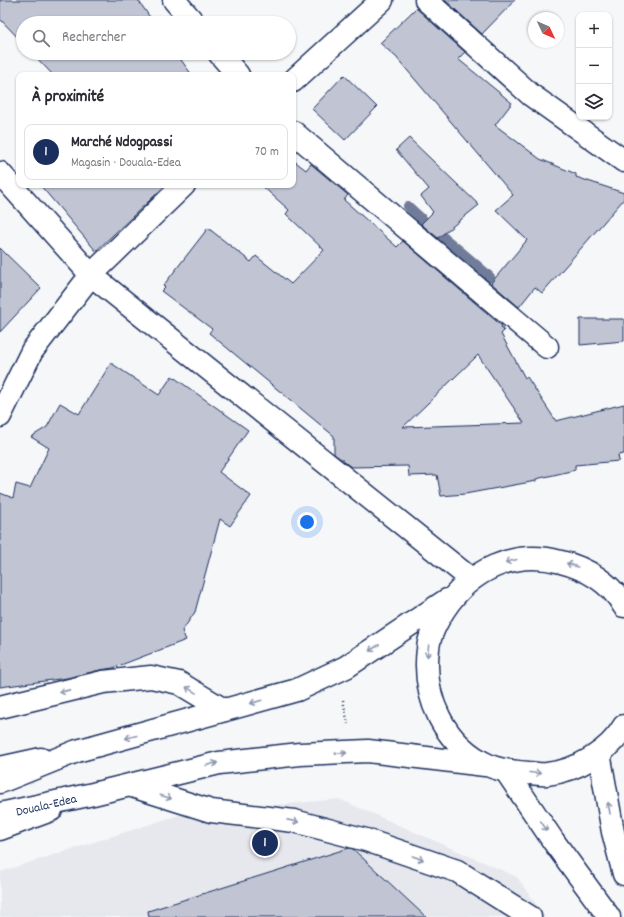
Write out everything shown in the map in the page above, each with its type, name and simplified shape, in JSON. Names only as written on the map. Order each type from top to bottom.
[{"type":"main road","points":[[174,0],[188,16]]},
{"type":"main road","points":[[296,78],[382,0]]},
{"type":"main road","points":[[426,0],[532,95],[624,161]]},
{"type":"main road","points":[[225,60],[235,72]]},
{"type":"main road","points":[[296,135],[547,347]]},
{"type":"main road","points":[[0,173],[91,275],[471,579]]},
{"type":"main road","points":[[0,416],[32,351],[91,275],[181,188]]},
{"type":"main road","points":[[0,768],[78,751],[297,690],[346,667],[453,596],[471,579],[495,565],[522,559],[549,558],[576,566],[601,580],[621,600],[624,606]]},
{"type":"main road","points":[[601,580],[624,582]]},
{"type":"main road","points":[[453,596],[437,620],[428,647],[427,676],[432,704],[446,730],[466,750],[498,768],[609,917]]},
{"type":"main road","points":[[0,707],[103,682],[151,677],[179,683],[224,710]]},
{"type":"main road","points":[[0,829],[92,794],[219,763],[300,754],[368,751],[546,774],[574,767],[599,753],[620,733],[624,726]]},
{"type":"main road","points":[[0,782],[78,751]]},
{"type":"main road","points":[[599,753],[613,832],[624,874]]},
{"type":"main road","points":[[129,785],[211,811],[294,821],[366,840],[457,871],[530,917]]},
{"type":"main road","name":"Douala-Edea","points":[[0,814],[92,794]]},
{"type":"path","points":[[335,672],[347,715],[352,752]]},
{"type":"shaded area","points":[[339,799],[517,877],[545,917],[0,917],[0,872],[182,814]]},
{"type":"building","points":[[0,0],[138,0],[149,16],[16,16],[16,36],[0,19]]},
{"type":"building","points":[[445,0],[515,0],[482,34]]},
{"type":"building","points":[[416,8],[465,52],[458,59],[512,103],[495,125],[540,159],[576,174],[576,177],[624,193],[624,199],[542,293],[535,287],[519,307],[491,283],[527,240],[496,210],[513,195],[396,57],[380,43]]},
{"type":"building","points":[[39,60],[181,60],[190,72],[50,72]]},
{"type":"building","points":[[344,75],[377,107],[345,140],[312,109]]},
{"type":"building","points":[[409,138],[479,205],[438,238],[421,224],[433,212],[421,196],[429,189],[396,150]]},
{"type":"building","points":[[296,162],[306,170],[311,164],[348,195],[344,200],[397,247],[403,241],[502,326],[501,327],[504,331],[501,334],[525,378],[527,377],[556,421],[624,404],[624,454],[618,455],[619,461],[575,465],[575,470],[536,479],[536,481],[465,494],[441,496],[437,475],[409,476],[408,466],[351,467],[343,461],[343,459],[334,454],[334,436],[209,333],[212,329],[161,291],[165,287],[163,286],[208,228],[251,262],[256,256],[291,284],[324,250],[286,214],[289,210],[264,188],[296,188]],"holes":[[[478,355],[524,423],[403,427]]]},
{"type":"building","points":[[43,188],[163,188],[96,251]]},
{"type":"building","points":[[0,248],[41,288],[0,332]]},
{"type":"building","points":[[580,319],[624,319],[624,341],[580,345]]},
{"type":"building","points":[[111,363],[159,395],[172,376],[248,430],[219,472],[251,496],[230,526],[220,519],[195,612],[182,631],[186,640],[113,668],[67,678],[0,687],[0,493],[13,498],[16,484],[30,488],[49,448],[31,437],[47,427],[60,403],[79,414]]},
{"type":"building","points":[[349,848],[353,849],[426,917],[149,917],[148,911]]},
{"type":"waterway","points":[[408,206],[490,277]]},
{"type":"place","name":"Marché Ndogpassi","points":[[265,843]]}]
